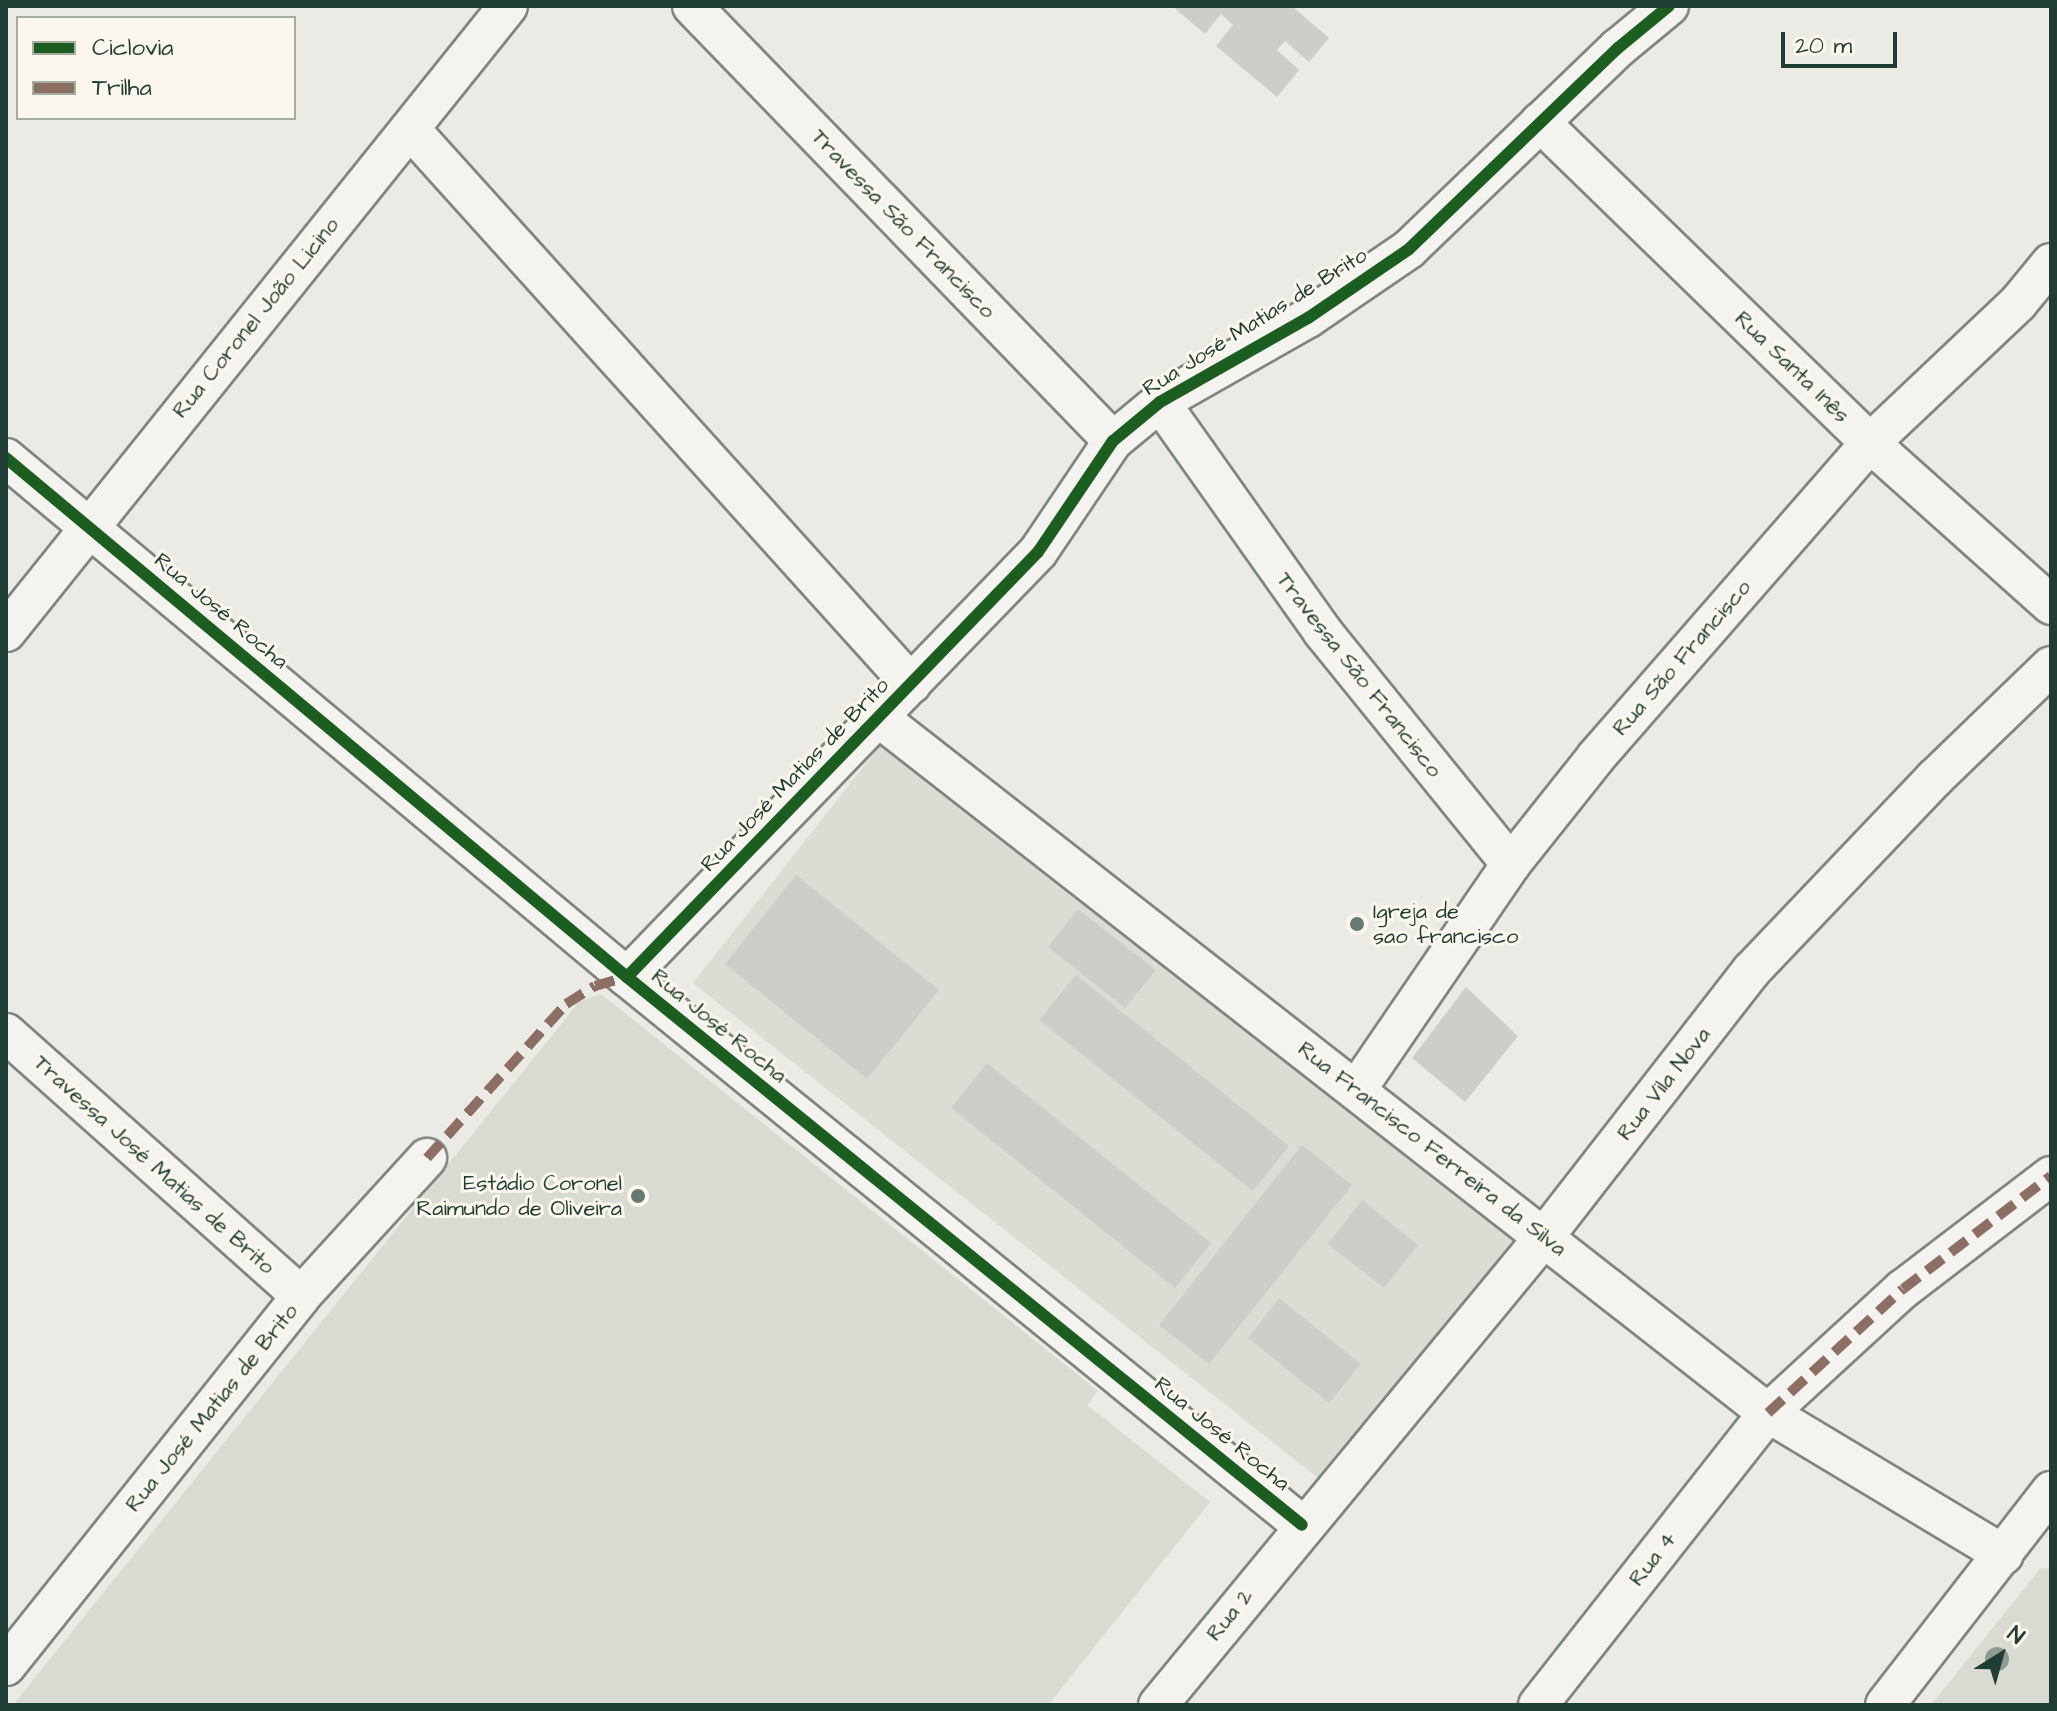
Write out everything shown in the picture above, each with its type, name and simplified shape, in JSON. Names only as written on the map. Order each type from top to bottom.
[{"type":"street","name":"Rua Coronel João Licino","points":[[6,632],[508,6]]},
{"type":"street","name":"Travessa São Francisco","points":[[692,6],[1113,441]]},
{"type":"street","name":"Rua José Matias de Brito","points":[[627,977],[1038,552],[1113,441],[1160,402],[1308,318],[1409,249],[1540,122],[1669,6]]},
{"type":"street","name":"Rua Santa Inês","points":[[1540,122],[1870,443],[2051,605]]},
{"type":"street","points":[[410,129],[911,684]]},
{"type":"street","name":"Rua São Francisco","points":[[1357,1089],[1511,864],[1596,757],[1870,443],[2018,303],[2051,263]]},
{"type":"street","name":"Travessa São Francisco","points":[[1160,402],[1331,644],[1511,864]]},
{"type":"street","name":"Rua José Rocha","points":[[6,458],[627,977],[1302,1525]]},
{"type":"street","name":"Rua Vila Nova","points":[[1302,1525],[1544,1237],[1752,970],[1935,778],[2051,666]]},
{"type":"street","name":"Rua Francisco Ferreira da Silva","points":[[878,717],[1066,869],[1357,1089],[1768,1413],[2004,1555]]},
{"type":"street","name":"Travessa José Matias de Brito","points":[[6,1033],[301,1296]]},
{"type":"street","name":"Rua José Matias de Brito","points":[[6,1666],[301,1296],[427,1158]]},
{"type":"street","name":"Rua 4","points":[[1538,1705],[1768,1413],[1903,1289],[2051,1176]]},
{"type":"street","points":[[1885,1705],[2049,1498]]},
{"type":"street","name":"Rua 2","points":[[1158,1705],[1302,1525]]},
{"type":"shaded area","points":[[901,719],[1536,1223],[1328,1486],[693,983]]},
{"type":"shaded area","name":"Estádio Coronel Raimundo de Oliveira","points":[[601,994],[1098,1391],[1087,1405],[1210,1502],[1048,1705],[13,1705],[579,1002]]},
{"type":"shaded area","points":[[2051,1567],[2051,1705],[1931,1705],[2040,1569]]},
{"type":"building","points":[[1172,6],[1292,6],[1329,38],[1309,62],[1285,41],[1277,50],[1299,70],[1277,97],[1216,46],[1233,25],[1221,14],[1205,34]]},
{"type":"building","points":[[796,875],[939,990],[867,1079],[725,964]]},
{"type":"building","points":[[1078,909],[1156,970],[1125,1008],[1048,947]]},
{"type":"building","points":[[1076,975],[1289,1146],[1253,1191],[1039,1020]]},
{"type":"building","points":[[1466,987],[1518,1036],[1465,1102],[1412,1058]]},
{"type":"building","points":[[987,1063],[1211,1243],[1175,1288],[951,1108]]},
{"type":"building","points":[[1302,1145],[1352,1185],[1209,1364],[1159,1325]]},
{"type":"building","points":[[1362,1200],[1418,1245],[1384,1288],[1328,1244]]},
{"type":"building","points":[[1279,1298],[1361,1364],[1329,1403],[1248,1338]]},
{"type":"marked path","points":[[427,1158],[566,1004],[595,986],[627,977]]},
{"type":"marked path","points":[[1768,1413],[1903,1289],[2051,1176]]},
{"type":"cycle path","points":[[627,977],[1038,552],[1113,441],[1160,402],[1308,318],[1409,249],[1618,48],[1669,6]]},
{"type":"cycle path","points":[[6,458],[627,977],[1302,1525]]},
{"type":"place","name":"Igreja de sao francisco","points":[[1357,924]]},
{"type":"place","name":"Estádio Coronel Raimundo de Oliveira","points":[[638,1196]]}]
